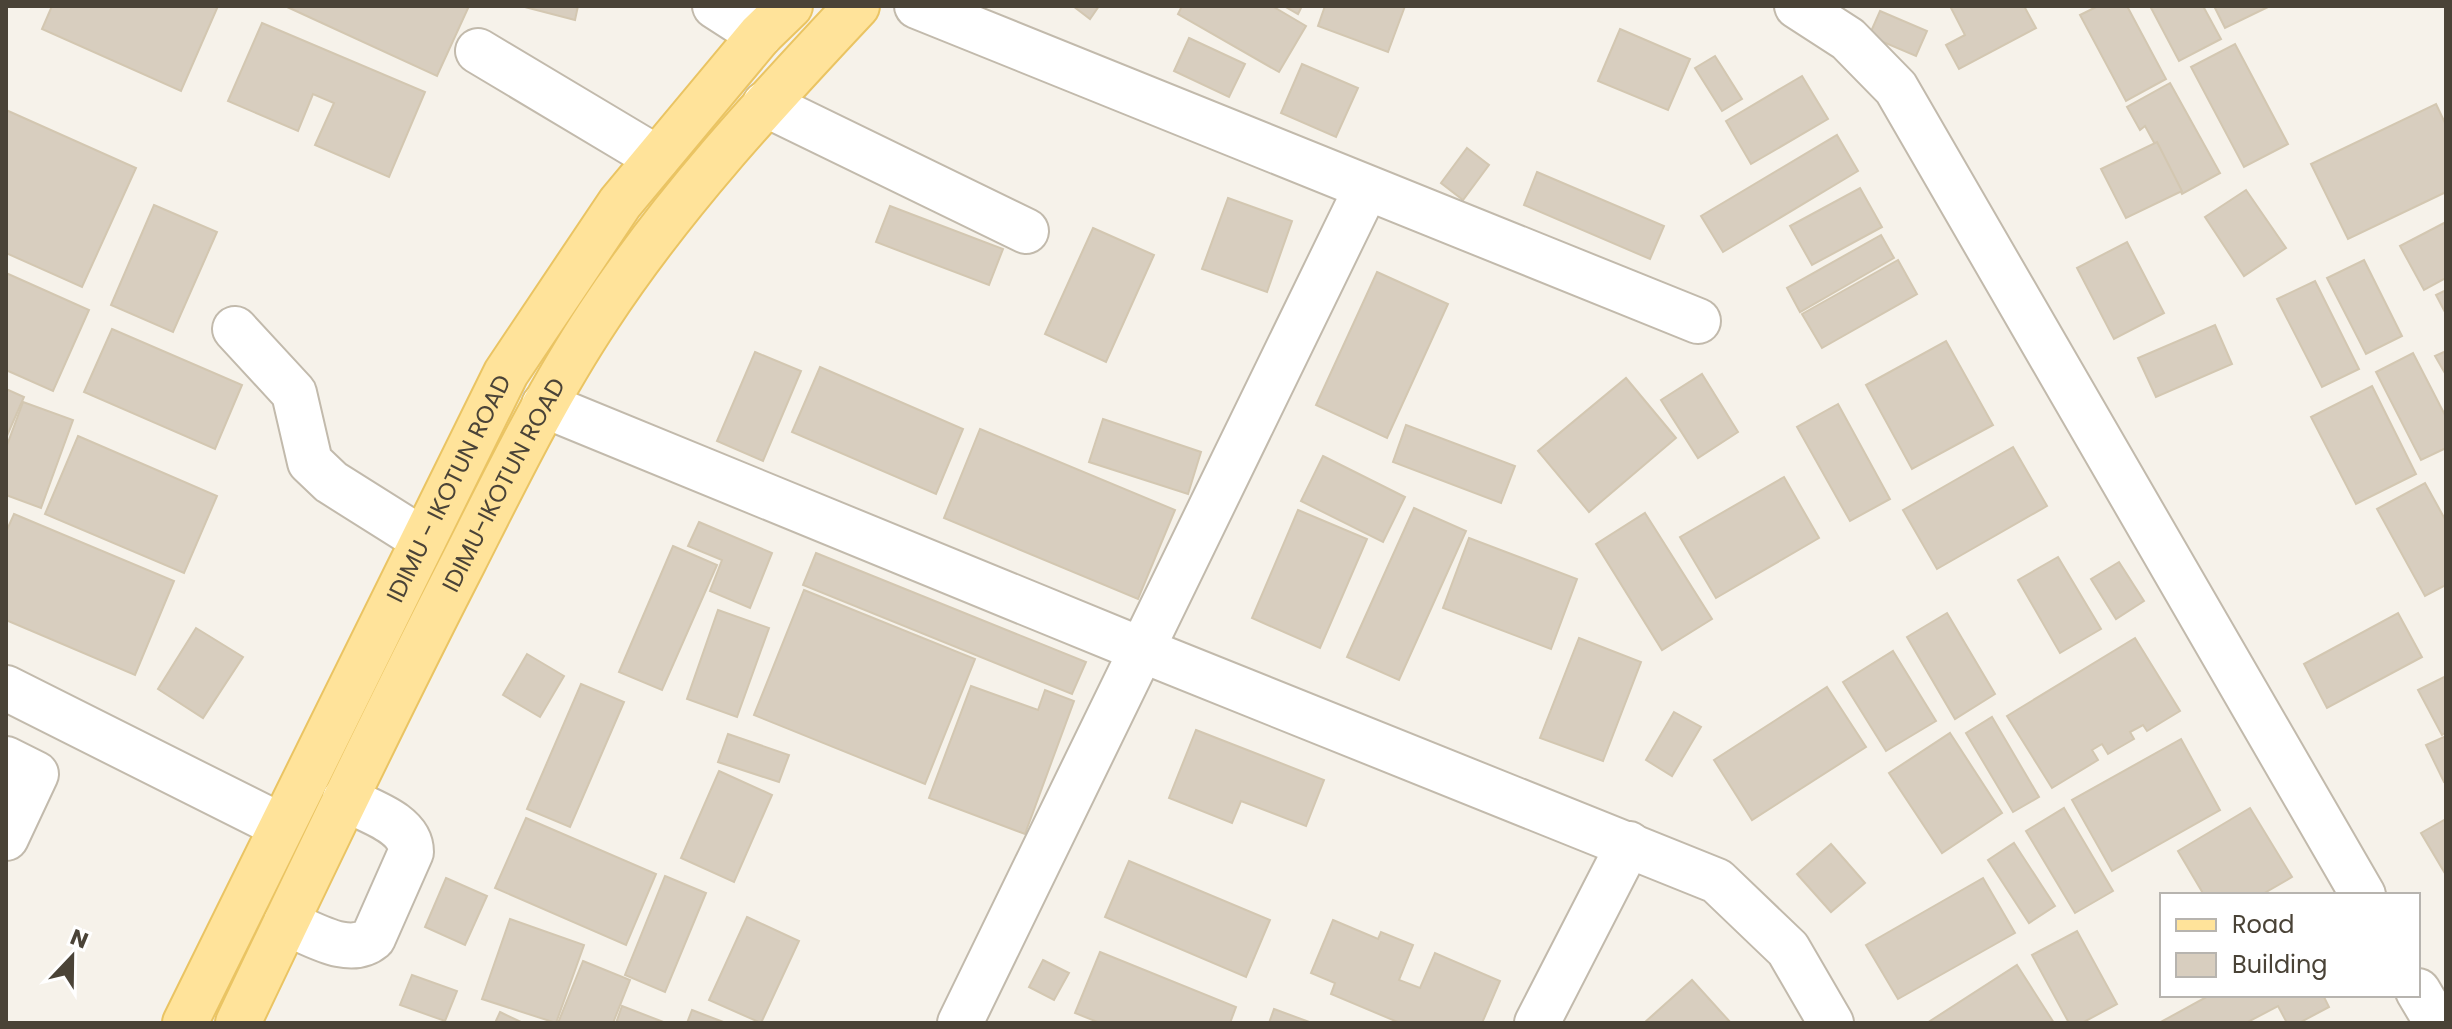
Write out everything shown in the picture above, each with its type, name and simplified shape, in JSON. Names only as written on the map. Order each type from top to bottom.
[{"type":"main road","name":"IDIMU-IKOTUN ROAD","points":[[238,1023],[345,799],[544,405],[597,318],[650,242],[765,104],[857,6]]},
{"type":"main road","name":"IDIMU - IKOTUN ROAD","points":[[185,1023],[506,373],[620,203],[775,20]]},
{"type":"street","points":[[715,6],[775,20]]},
{"type":"street","points":[[917,6],[1698,321]]},
{"type":"street","points":[[1797,6],[1848,39],[1896,88],[2362,893]]},
{"type":"street","points":[[478,51],[657,158]]},
{"type":"street","points":[[765,104],[1026,231]]},
{"type":"street","points":[[960,1023],[1366,189]]},
{"type":"street","points":[[235,329],[294,393],[310,462],[331,482],[423,540]]},
{"type":"street","points":[[544,405],[1717,881],[1788,949],[1831,1023]]},
{"type":"street","points":[[6,688],[281,826]]},
{"type":"street","points":[[6,759],[36,774],[6,838]]},
{"type":"street","points":[[286,923],[351,948],[364,946],[373,938],[411,852],[411,840],[403,830],[345,799]]},
{"type":"street","points":[[1537,1023],[1629,844]]},
{"type":"street","points":[[2420,994],[2437,1023]]},
{"type":"building","points":[[52,6],[218,6],[181,91],[42,29]]},
{"type":"building","points":[[285,6],[469,6],[437,76]]},
{"type":"building","points":[[521,6],[578,6],[575,20]]},
{"type":"building","points":[[1073,6],[1099,6],[1090,19]]},
{"type":"building","points":[[1182,6],[1272,6],[1306,26],[1279,72],[1178,14]]},
{"type":"building","points":[[1284,6],[1302,6],[1298,14]]},
{"type":"building","points":[[1325,6],[1405,6],[1388,52],[1318,26]]},
{"type":"building","points":[[1950,6],[2024,6],[2036,28],[1959,69],[1946,45],[1965,35]]},
{"type":"building","points":[[2098,6],[2127,6],[2166,79],[2126,101],[2080,15]]},
{"type":"building","points":[[2150,6],[2203,6],[2221,39],[2179,61]]},
{"type":"building","points":[[2214,6],[2270,6],[2225,28]]},
{"type":"building","points":[[1880,11],[1927,31],[1916,56],[1869,36]]},
{"type":"building","points":[[262,23],[425,92],[389,177],[315,145],[334,103],[313,94],[298,131],[228,101]]},
{"type":"building","points":[[1620,29],[1690,59],[1668,110],[1598,81]]},
{"type":"building","points":[[1189,38],[1245,64],[1229,97],[1174,71]]},
{"type":"building","points":[[2235,44],[2288,144],[2244,167],[2191,67]]},
{"type":"building","points":[[1715,56],[1742,99],[1722,111],[1695,68]]},
{"type":"building","points":[[1302,64],[1358,88],[1336,137],[1281,113]]},
{"type":"building","points":[[1802,76],[1828,119],[1751,164],[1726,121]]},
{"type":"building","points":[[2170,83],[2220,173],[2182,194],[2145,126],[2140,130],[2127,107]]},
{"type":"building","points":[[2436,104],[2446,125],[2446,192],[2348,239],[2311,164]]},
{"type":"building","points":[[6,110],[136,168],[82,287],[6,253]]},
{"type":"building","points":[[1837,135],[1858,171],[1723,252],[1701,216]]},
{"type":"building","points":[[2157,142],[2182,191],[2126,218],[2101,169]]},
{"type":"building","points":[[1467,148],[1489,165],[1463,200],[1441,183]]},
{"type":"building","points":[[1537,172],[1664,226],[1650,259],[1524,205]]},
{"type":"building","points":[[1860,188],[1882,227],[1812,265],[1790,226]]},
{"type":"building","points":[[2246,190],[2286,248],[2244,276],[2205,217]]},
{"type":"building","points":[[1228,198],[1292,221],[1267,292],[1202,269]]},
{"type":"building","points":[[154,205],[217,232],[173,332],[111,305]]},
{"type":"building","points":[[890,206],[1003,249],[989,285],[876,242]]},
{"type":"building","points":[[2446,222],[2446,278],[2424,290],[2400,246]]},
{"type":"building","points":[[1093,228],[1154,255],[1106,362],[1045,334]]},
{"type":"building","points":[[1881,235],[1894,258],[1800,312],[1787,288]]},
{"type":"building","points":[[2127,242],[2164,313],[2114,339],[2077,268]]},
{"type":"building","points":[[1898,260],[1917,294],[1822,348],[1802,314]]},
{"type":"building","points":[[2364,260],[2402,336],[2366,354],[2327,278]]},
{"type":"building","points":[[1377,272],[1448,304],[1387,438],[1316,405]]},
{"type":"building","points":[[6,273],[89,310],[53,391],[6,370]]},
{"type":"building","points":[[2315,281],[2359,369],[2322,387],[2277,299]]},
{"type":"building","points":[[2446,290],[2446,314],[2436,295]]},
{"type":"building","points":[[2215,325],[2232,364],[2156,397],[2138,358]]},
{"type":"building","points":[[112,329],[242,385],[215,449],[84,392]]},
{"type":"building","points":[[1946,341],[1993,425],[1912,469],[1866,385]]},
{"type":"building","points":[[2446,351],[2446,375],[2435,356]]},
{"type":"building","points":[[755,352],[801,371],[763,461],[717,441]]},
{"type":"building","points":[[2413,353],[2446,417],[2446,448],[2421,460],[2376,372]]},
{"type":"building","points":[[820,367],[963,429],[936,494],[792,432]]},
{"type":"building","points":[[1702,374],[1738,432],[1698,458],[1661,400]]},
{"type":"building","points":[[1626,378],[1676,438],[1589,512],[1538,451]]},
{"type":"building","points":[[2372,386],[2416,474],[2356,504],[2311,417]]},
{"type":"building","points":[[6,389],[24,397],[6,438]]},
{"type":"building","points":[[23,402],[73,420],[41,508],[6,495],[6,448]]},
{"type":"building","points":[[1838,404],[1890,499],[1850,521],[1797,427]]},
{"type":"building","points":[[1103,419],[1201,452],[1188,494],[1089,462]]},
{"type":"building","points":[[1406,425],[1515,466],[1501,503],[1393,462]]},
{"type":"building","points":[[980,429],[1175,510],[1138,599],[944,518]]},
{"type":"building","points":[[78,436],[217,496],[184,573],[45,514]]},
{"type":"building","points":[[2013,447],[2047,506],[1937,569],[1903,510]]},
{"type":"building","points":[[1323,456],[1405,497],[1383,542],[1301,501]]},
{"type":"building","points":[[1784,477],[1819,538],[1716,598],[1680,537]]},
{"type":"building","points":[[2425,483],[2446,521],[2446,585],[2425,596],[2377,509]]},
{"type":"building","points":[[1414,508],[1466,531],[1399,680],[1347,657]]},
{"type":"building","points":[[1298,510],[1367,539],[1320,648],[1252,618]]},
{"type":"building","points":[[1645,513],[1712,619],[1662,650],[1596,544]]},
{"type":"building","points":[[14,514],[174,581],[135,675],[6,620],[6,532]]},
{"type":"building","points":[[699,522],[772,553],[750,608],[710,591],[722,560],[688,546]]},
{"type":"building","points":[[1469,538],[1577,579],[1551,649],[1443,608]]},
{"type":"building","points":[[673,546],[717,565],[662,690],[619,672]]},
{"type":"building","points":[[816,553],[1086,662],[1072,694],[803,585]]},
{"type":"building","points":[[2058,557],[2101,629],[2060,653],[2018,580]]},
{"type":"building","points":[[2119,562],[2144,601],[2116,619],[2091,579]]},
{"type":"building","points":[[804,590],[975,659],[925,784],[754,715]]},
{"type":"building","points":[[718,610],[769,628],[737,717],[687,699]]},
{"type":"building","points":[[1947,613],[1995,694],[1955,719],[1907,637]]},
{"type":"building","points":[[2398,613],[2422,657],[2327,708],[2304,664]]},
{"type":"building","points":[[196,628],[243,657],[203,718],[158,689]]},
{"type":"building","points":[[1579,638],[1641,662],[1603,761],[1540,738]]},
{"type":"building","points":[[2135,638],[2180,711],[2147,731],[2143,725],[2130,732],[2134,739],[2108,754],[2102,744],[2092,750],[2098,760],[2052,788],[2007,716]]},
{"type":"building","points":[[1893,651],[1936,721],[1886,751],[1843,682]]},
{"type":"building","points":[[527,654],[564,676],[540,717],[503,695]]},
{"type":"building","points":[[2446,676],[2446,732],[2442,735],[2418,690]]},
{"type":"building","points":[[581,684],[624,702],[570,827],[527,809]]},
{"type":"building","points":[[971,686],[1038,710],[1045,690],[1074,701],[1025,834],[929,798]]},
{"type":"building","points":[[1827,687],[1866,747],[1752,820],[1714,760]]},
{"type":"building","points":[[1674,712],[1701,727],[1672,776],[1646,760]]},
{"type":"building","points":[[1992,717],[2039,797],[2013,812],[1966,733]]},
{"type":"building","points":[[1196,730],[1324,780],[1306,826],[1241,801],[1232,823],[1169,798]]},
{"type":"building","points":[[1950,733],[2002,813],[1942,853],[1889,773]]},
{"type":"building","points":[[728,734],[789,755],[779,782],[718,762]]},
{"type":"building","points":[[2446,736],[2446,781],[2444,782],[2426,745]]},
{"type":"building","points":[[2181,739],[2220,810],[2112,871],[2072,800]]},
{"type":"building","points":[[719,771],[772,795],[734,882],[681,858]]},
{"type":"building","points":[[2064,808],[2113,891],[2075,913],[2026,831]]},
{"type":"building","points":[[2250,808],[2292,877],[2264,893],[2203,893],[2178,851]]},
{"type":"building","points":[[526,818],[656,874],[626,945],[495,888]]},
{"type":"building","points":[[2446,819],[2446,875],[2421,833]]},
{"type":"building","points":[[2014,843],[2055,906],[2029,923],[1988,860]]},
{"type":"building","points":[[1831,844],[1865,883],[1831,912],[1797,874]]},
{"type":"building","points":[[1129,861],[1270,920],[1246,977],[1105,917]]},
{"type":"building","points":[[665,876],[706,893],[665,992],[625,975]]},
{"type":"building","points":[[446,878],[487,896],[465,945],[425,927]]},
{"type":"building","points":[[1983,878],[2015,933],[1898,999],[1866,945]]},
{"type":"building","points":[[747,917],[799,941],[761,1023],[709,1000]]},
{"type":"building","points":[[510,919],[584,945],[556,1023],[482,999]]},
{"type":"building","points":[[1333,920],[1378,939],[1381,932],[1413,945],[1399,980],[1420,988],[1435,953],[1500,981],[1482,1023],[1400,1023],[1331,994],[1335,983],[1311,973]]},
{"type":"building","points":[[2077,931],[2117,1004],[2082,1023],[2069,1023],[2032,955]]},
{"type":"building","points":[[1100,952],[1236,1007],[1230,1023],[1100,1023],[1075,1013]]},
{"type":"building","points":[[1043,960],[1069,973],[1054,1000],[1029,987]]},
{"type":"building","points":[[583,961],[630,980],[613,1023],[558,1023]]},
{"type":"building","points":[[2017,965],[2054,1023],[1927,1023]]},
{"type":"building","points":[[412,975],[457,991],[445,1021],[400,1005]]},
{"type":"building","points":[[1692,980],[1731,1023],[1644,1023]]},
{"type":"building","points":[[2206,997],[2324,997],[2329,1007],[2299,1023],[2287,1023],[2278,1006],[2246,1023],[2159,1023]]},
{"type":"building","points":[[622,1006],[666,1023],[616,1023]]},
{"type":"building","points":[[1274,1009],[1312,1023],[1269,1023]]},
{"type":"building","points":[[692,1010],[726,1023],[687,1023]]},
{"type":"building","points":[[500,1012],[523,1023],[495,1023]]}]
